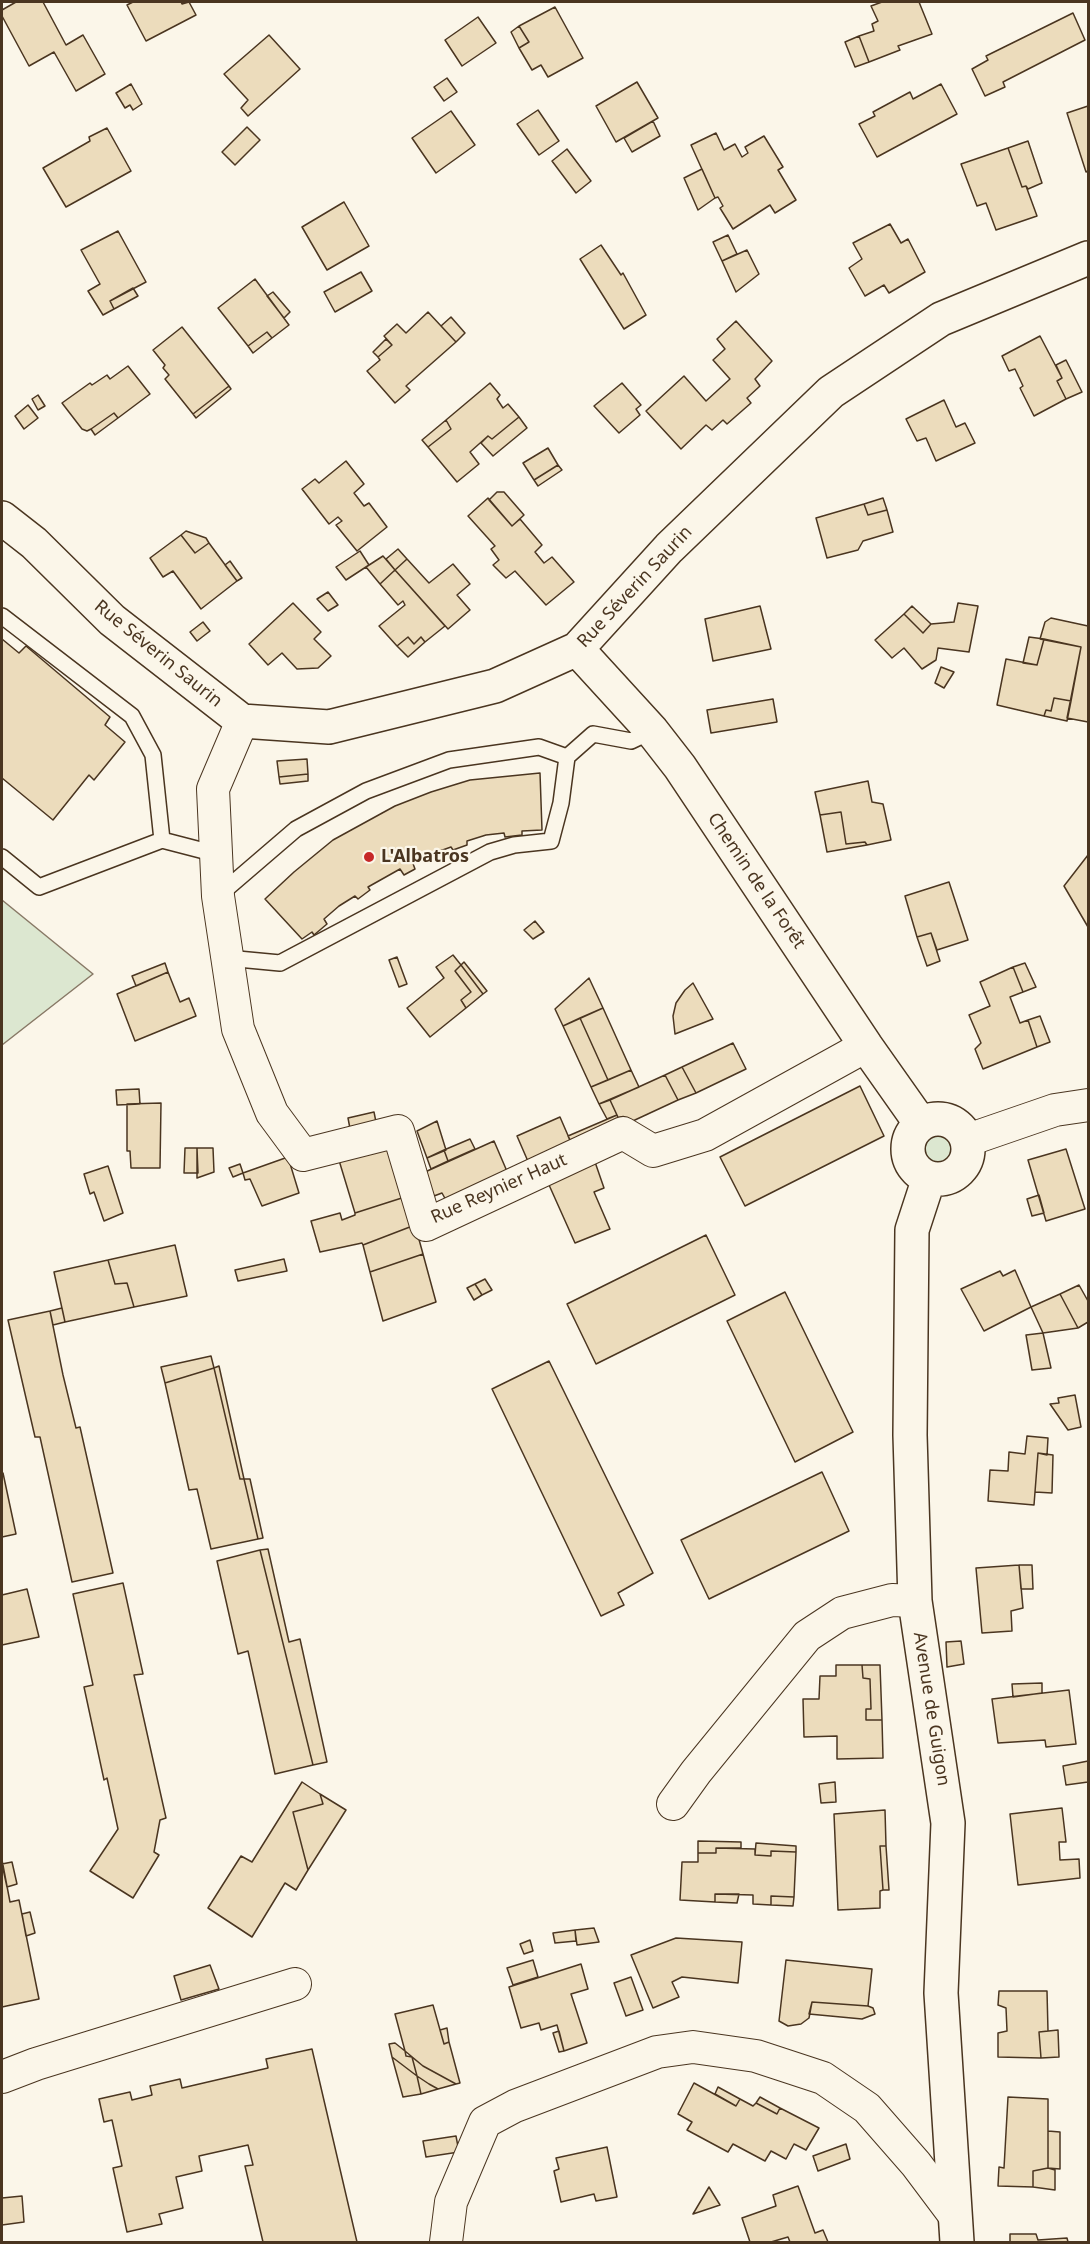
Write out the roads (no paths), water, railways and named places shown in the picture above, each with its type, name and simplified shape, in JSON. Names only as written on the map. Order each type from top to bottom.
[{"type":"street","name":"Rue Séverin Saurin","points":[[2,518],[34,543],[112,620],[242,721],[329,727],[495,686],[577,649],[669,548],[831,392],[941,319],[1089,258]]},
{"type":"street","name":"Chemin de la Forêt","points":[[577,649],[652,731],[680,767],[866,1046],[921,1124]]},
{"type":"street","name":"Rue Reynier Haut","points":[[242,721],[213,789],[218,896],[238,1029],[272,1113],[303,1155],[398,1131],[426,1225],[623,1133],[653,1151],[705,1135],[866,1046]]},
{"type":"street","points":[[968,1140],[1055,1110],[1089,1105]]},
{"type":"street","points":[[939,1119],[948,1120],[964,1132],[968,1140],[969,1154],[964,1166],[954,1175],[942,1179],[929,1178],[914,1167],[908,1149],[909,1139],[921,1124],[939,1119]]},
{"type":"street","name":"Avenue de Guigon","points":[[929,1178],[912,1230],[910,1435],[915,1601],[948,1823],[941,1993],[956,2229]]},
{"type":"street","points":[[673,1804],[696,1772],[807,1636],[842,1613],[892,1600],[915,1601]]},
{"type":"street","points":[[2,2077],[36,2064],[295,1984]]},
{"type":"street","points":[[446,2242],[451,2202],[485,2122],[515,2106],[657,2052],[693,2047],[756,2056],[823,2078],[867,2108],[916,2164],[956,2229]]},
{"type":"lane","points":[[2,616],[132,716],[153,755],[162,840]]},
{"type":"lane","points":[[227,958],[280,963],[490,852],[514,845],[551,842],[561,803],[567,757],[593,734],[631,741],[652,731]]},
{"type":"lane","points":[[218,896],[296,830],[366,791],[449,760],[539,747],[567,757]]},
{"type":"lane","points":[[2,857],[39,887],[162,840],[216,854]]},
{"type":"place","name":"L'Albatros","points":[[369,857]]}]
